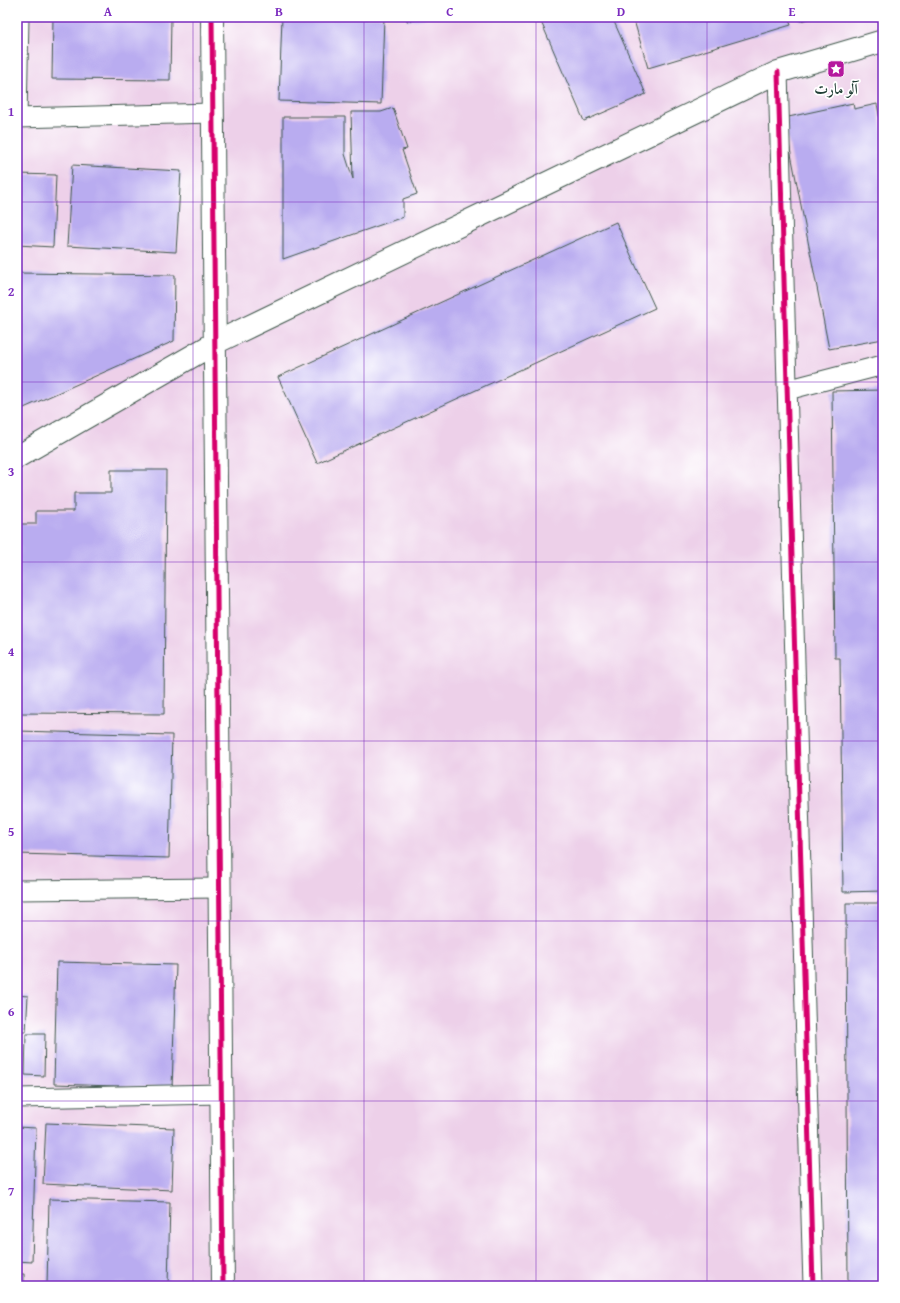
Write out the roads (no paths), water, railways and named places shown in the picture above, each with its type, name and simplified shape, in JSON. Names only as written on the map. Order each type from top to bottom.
[{"type":"street","points":[[19,17],[17,118],[213,112]]},
{"type":"street","points":[[212,17],[223,1286]]},
{"type":"street","points":[[17,457],[215,343],[778,72],[883,41]]},
{"type":"street","points":[[778,72],[813,1286]]},
{"type":"street","points":[[787,390],[883,365]]},
{"type":"street","points":[[17,890],[219,888]]},
{"type":"street","points":[[17,1098],[221,1094]]},
{"type":"place","name":"آلو مارت","points":[[836,69]]}]
